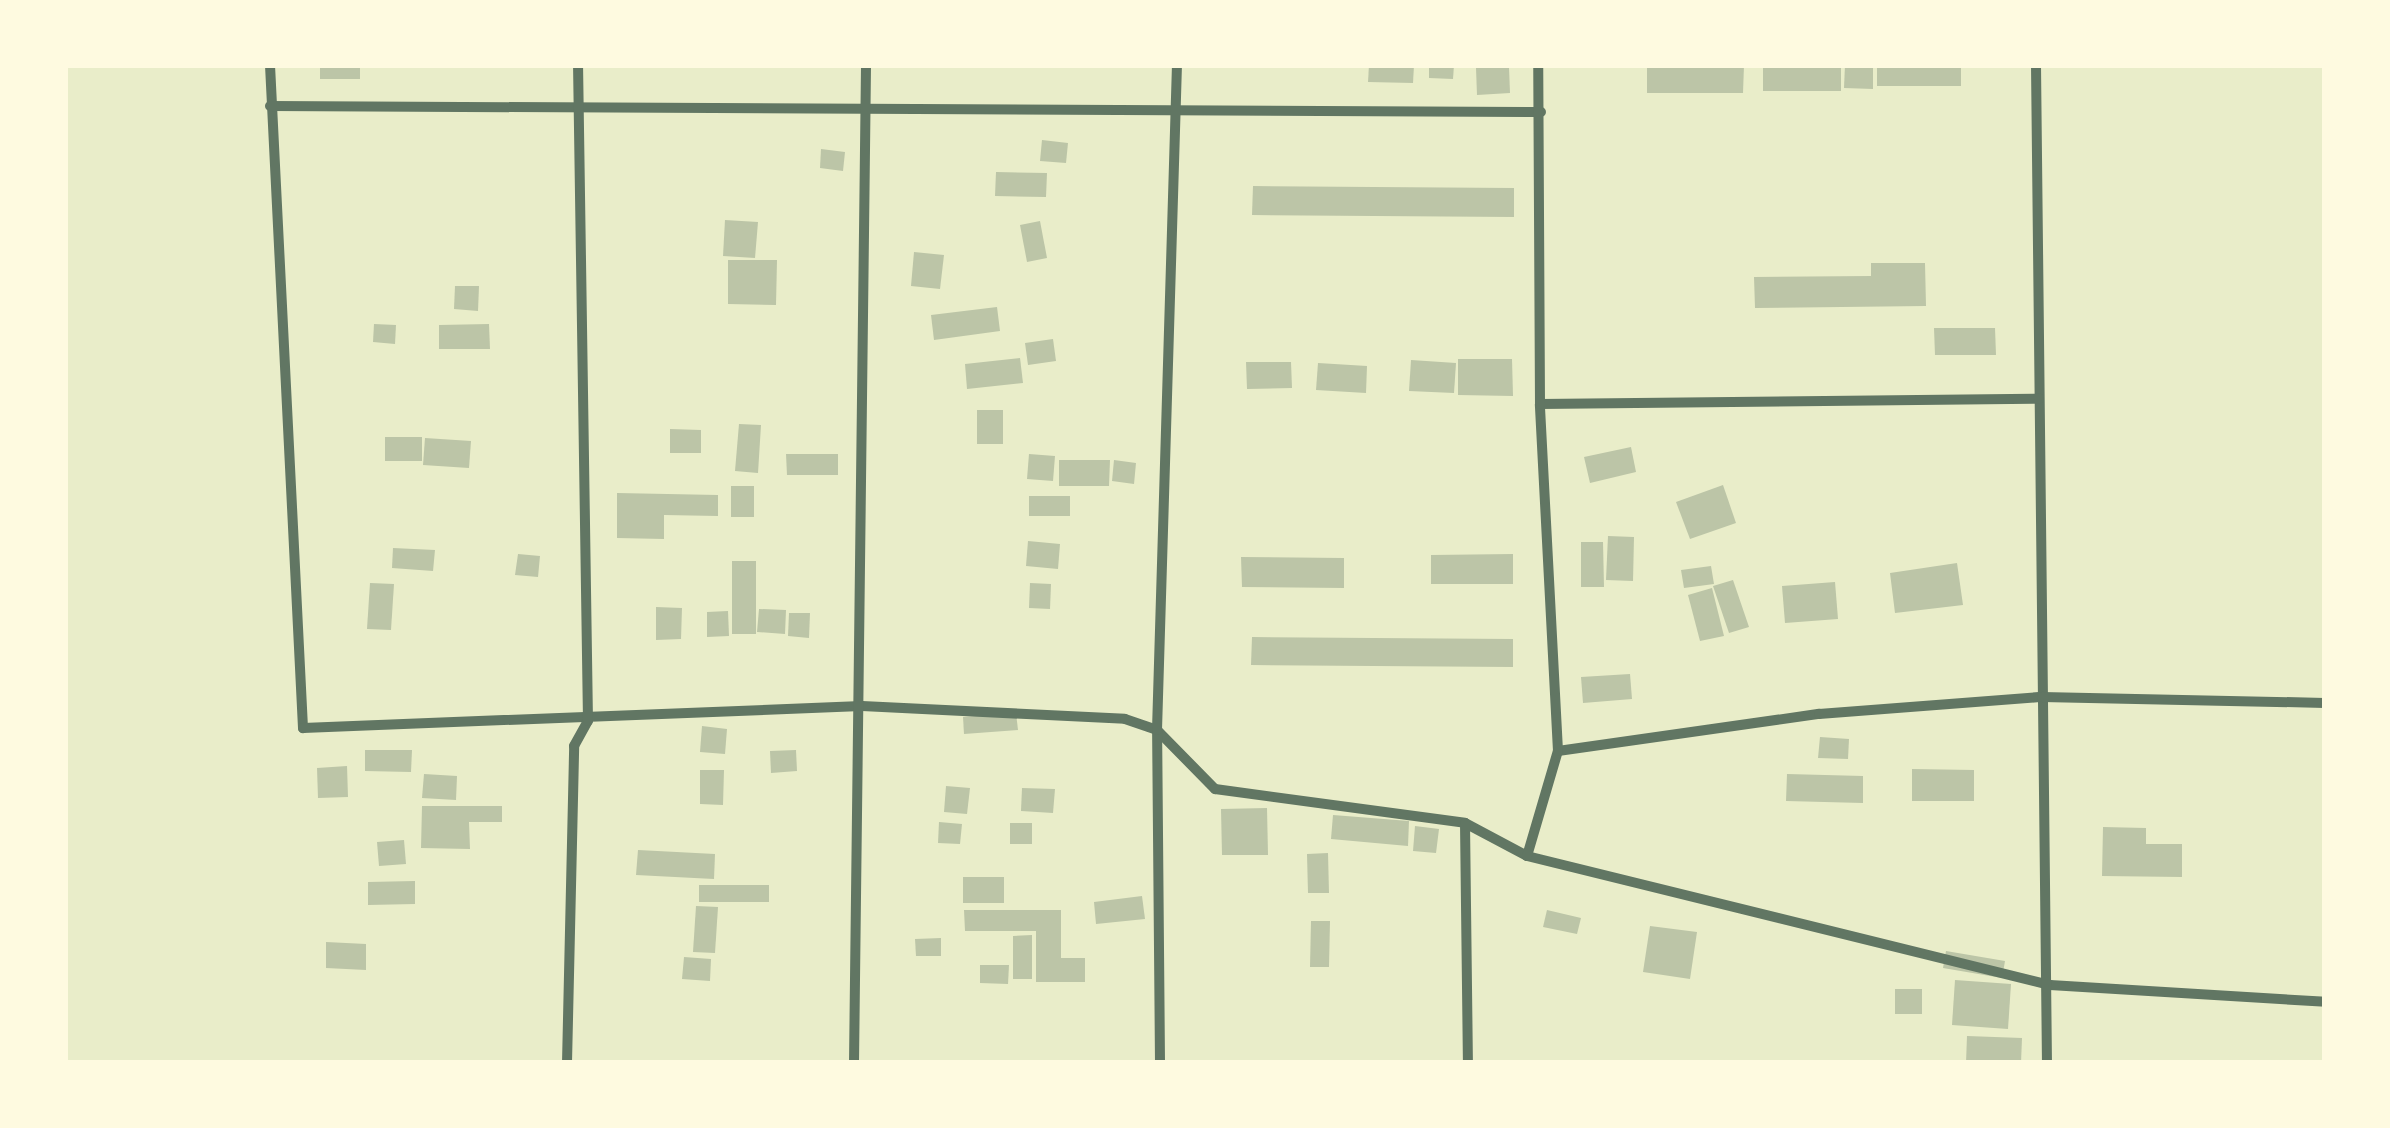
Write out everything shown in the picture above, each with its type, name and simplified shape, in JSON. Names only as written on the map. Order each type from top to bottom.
[{"type":"street","points":[[270,65],[304,728],[588,721],[632,712],[862,706],[1125,719],[1157,730],[1215,790],[1465,822],[1526,856],[2050,986],[2325,1002]]},
{"type":"street","points":[[567,1063],[574,746],[588,721],[578,65]]},
{"type":"street","points":[[854,1063],[862,706],[866,65]]},
{"type":"street","points":[[1160,1063],[1157,730],[1177,65]]},
{"type":"street","points":[[1526,856],[1558,752],[1540,404],[1538,65]]},
{"type":"street","points":[[2036,65],[2042,697],[2050,986],[2047,1063]]},
{"type":"street","points":[[270,106],[1541,112]]},
{"type":"street","points":[[1540,404],[2039,399]]},
{"type":"street","points":[[1558,752],[1819,714],[2042,697],[2325,703]]},
{"type":"street","points":[[1465,822],[1468,1063]]},
{"type":"building","points":[[320,65],[360,65],[360,79],[320,79]]},
{"type":"building","points":[[1369,65],[1414,65],[1413,83],[1368,82]]},
{"type":"building","points":[[1429,65],[1454,65],[1453,79],[1429,78]]},
{"type":"building","points":[[1647,65],[1744,65],[1743,93],[1647,93]]},
{"type":"building","points":[[1763,65],[1841,65],[1841,91],[1763,91]]},
{"type":"building","points":[[1845,65],[1873,65],[1873,89],[1844,88]]},
{"type":"building","points":[[1877,65],[1961,65],[1961,86],[1877,86]]},
{"type":"building","points":[[1509,67],[1510,93],[1477,95],[1476,68]]},
{"type":"building","points":[[1042,140],[1068,143],[1066,163],[1040,161]]},
{"type":"building","points":[[821,149],[845,152],[843,171],[820,168]]},
{"type":"building","points":[[996,172],[1047,173],[1046,197],[995,196]]},
{"type":"building","points":[[1253,186],[1514,188],[1514,217],[1252,215]]},
{"type":"building","points":[[725,220],[758,222],[755,258],[723,256]]},
{"type":"building","points":[[1040,221],[1047,258],[1027,262],[1020,225]]},
{"type":"building","points":[[914,252],[944,255],[940,289],[911,286]]},
{"type":"building","points":[[728,260],[777,260],[776,305],[728,304]]},
{"type":"building","points":[[1871,263],[1925,263],[1926,306],[1755,308],[1754,277],[1871,276]]},
{"type":"building","points":[[455,286],[479,286],[478,311],[454,309]]},
{"type":"building","points":[[997,307],[1000,331],[934,340],[931,315]]},
{"type":"building","points":[[374,324],[396,325],[395,344],[373,342]]},
{"type":"building","points":[[489,324],[490,349],[439,349],[439,325]]},
{"type":"building","points":[[1934,328],[1995,328],[1996,355],[1935,355]]},
{"type":"building","points":[[1053,339],[1056,361],[1028,365],[1025,343]]},
{"type":"building","points":[[1020,358],[1023,383],[967,389],[965,364]]},
{"type":"building","points":[[1458,359],[1512,359],[1513,396],[1458,395]]},
{"type":"building","points":[[1411,360],[1456,363],[1454,393],[1409,391]]},
{"type":"building","points":[[1246,362],[1291,362],[1292,388],[1247,389]]},
{"type":"building","points":[[1318,363],[1367,366],[1366,393],[1316,390]]},
{"type":"building","points":[[977,410],[1003,410],[1003,444],[977,444]]},
{"type":"building","points":[[739,424],[761,425],[758,473],[735,471]]},
{"type":"building","points":[[670,429],[701,430],[701,453],[670,453]]},
{"type":"building","points":[[385,437],[422,437],[422,461],[385,461]]},
{"type":"building","points":[[425,438],[471,441],[469,468],[423,465]]},
{"type":"building","points":[[1631,447],[1636,472],[1590,483],[1584,457]]},
{"type":"building","points":[[786,454],[838,454],[838,475],[787,475]]},
{"type":"building","points":[[1029,454],[1055,456],[1053,481],[1027,479]]},
{"type":"building","points":[[1059,460],[1110,460],[1109,486],[1059,486]]},
{"type":"building","points":[[1114,460],[1136,463],[1134,484],[1112,481]]},
{"type":"building","points":[[1723,485],[1736,523],[1690,539],[1676,502]]},
{"type":"building","points":[[731,486],[754,486],[754,517],[731,517]]},
{"type":"building","points":[[617,493],[718,495],[718,516],[664,515],[664,539],[617,538]]},
{"type":"building","points":[[1029,496],[1070,496],[1070,516],[1029,516]]},
{"type":"building","points":[[1608,536],[1634,537],[1633,581],[1606,580]]},
{"type":"building","points":[[1028,541],[1060,544],[1058,569],[1026,566]]},
{"type":"building","points":[[1581,542],[1603,542],[1604,587],[1581,587]]},
{"type":"building","points":[[393,548],[435,550],[433,571],[392,568]]},
{"type":"building","points":[[518,554],[540,556],[538,577],[515,575]]},
{"type":"building","points":[[1513,554],[1513,584],[1431,584],[1431,555]]},
{"type":"building","points":[[1241,557],[1344,558],[1344,588],[1242,587]]},
{"type":"building","points":[[732,561],[756,561],[756,634],[732,634]]},
{"type":"building","points":[[1957,563],[1963,605],[1895,613],[1890,573]]},
{"type":"building","points":[[1711,566],[1714,584],[1684,588],[1681,570]]},
{"type":"building","points":[[1733,580],[1749,627],[1729,633],[1713,586]]},
{"type":"building","points":[[1835,582],[1838,619],[1785,623],[1782,586]]},
{"type":"building","points":[[370,583],[394,584],[391,630],[367,629]]},
{"type":"building","points":[[1030,583],[1051,584],[1050,609],[1029,608]]},
{"type":"building","points":[[1712,588],[1724,636],[1700,641],[1688,595]]},
{"type":"building","points":[[656,607],[682,608],[681,639],[656,640]]},
{"type":"building","points":[[759,609],[786,610],[785,634],[757,632]]},
{"type":"building","points":[[728,611],[729,636],[707,637],[707,612]]},
{"type":"building","points":[[789,613],[810,613],[809,638],[788,636]]},
{"type":"building","points":[[1252,637],[1513,639],[1513,667],[1251,665]]},
{"type":"building","points":[[1630,674],[1632,699],[1583,703],[1581,677]]},
{"type":"building","points":[[1016,713],[1018,730],[964,734],[963,717]]},
{"type":"building","points":[[702,726],[727,729],[725,754],[700,752]]},
{"type":"building","points":[[1820,737],[1849,739],[1848,759],[1818,758]]},
{"type":"building","points":[[365,750],[412,750],[411,772],[365,771]]},
{"type":"building","points":[[796,750],[797,771],[771,773],[770,751]]},
{"type":"building","points":[[347,766],[348,797],[318,798],[317,768]]},
{"type":"building","points":[[1912,769],[1974,770],[1974,801],[1912,801]]},
{"type":"building","points":[[700,770],[724,770],[723,805],[700,804]]},
{"type":"building","points":[[424,774],[457,776],[456,800],[422,798]]},
{"type":"building","points":[[1787,774],[1863,776],[1863,803],[1786,801]]},
{"type":"building","points":[[946,786],[970,788],[967,814],[944,812]]},
{"type":"building","points":[[1022,788],[1055,789],[1053,813],[1021,811]]},
{"type":"building","points":[[422,806],[502,806],[502,822],[469,822],[470,849],[421,848]]},
{"type":"building","points":[[1267,808],[1268,855],[1222,855],[1221,809]]},
{"type":"building","points":[[1333,815],[1409,821],[1408,846],[1331,839]]},
{"type":"building","points":[[939,822],[962,824],[960,844],[938,843]]},
{"type":"building","points":[[1010,823],[1032,823],[1032,844],[1010,844]]},
{"type":"building","points":[[1415,826],[1439,829],[1436,853],[1413,851]]},
{"type":"building","points":[[2103,827],[2146,828],[2146,844],[2182,844],[2182,877],[2102,876]]},
{"type":"building","points":[[404,840],[406,864],[379,866],[377,842]]},
{"type":"building","points":[[638,850],[715,854],[714,879],[636,875]]},
{"type":"building","points":[[1328,853],[1329,893],[1308,893],[1307,854]]},
{"type":"building","points":[[963,877],[1004,877],[1004,903],[963,903]]},
{"type":"building","points":[[415,881],[415,904],[368,905],[368,882]]},
{"type":"building","points":[[699,885],[769,885],[769,902],[699,902]]},
{"type":"building","points":[[1142,896],[1145,919],[1096,924],[1094,902]]},
{"type":"building","points":[[696,906],[718,907],[715,953],[693,952]]},
{"type":"building","points":[[964,910],[1061,910],[1061,958],[1085,958],[1085,982],[1036,982],[1036,931],[965,931]]},
{"type":"building","points":[[1547,910],[1581,918],[1577,934],[1543,927]]},
{"type":"building","points":[[1311,921],[1330,921],[1329,967],[1310,967]]},
{"type":"building","points":[[1650,926],[1697,932],[1690,979],[1643,972]]},
{"type":"building","points":[[1032,935],[1032,979],[1013,979],[1013,936]]},
{"type":"building","points":[[941,938],[941,956],[916,956],[915,939]]},
{"type":"building","points":[[326,942],[366,944],[366,970],[326,968]]},
{"type":"building","points":[[1946,951],[2005,961],[2002,978],[1943,968]]},
{"type":"building","points":[[684,957],[711,959],[710,981],[682,979]]},
{"type":"building","points":[[980,965],[1009,965],[1008,984],[980,983]]},
{"type":"building","points":[[1955,980],[2011,984],[2008,1029],[1952,1025]]},
{"type":"building","points":[[1895,989],[1922,989],[1922,1014],[1895,1014]]},
{"type":"building","points":[[1967,1036],[2022,1038],[2021,1063],[1966,1063]]}]
